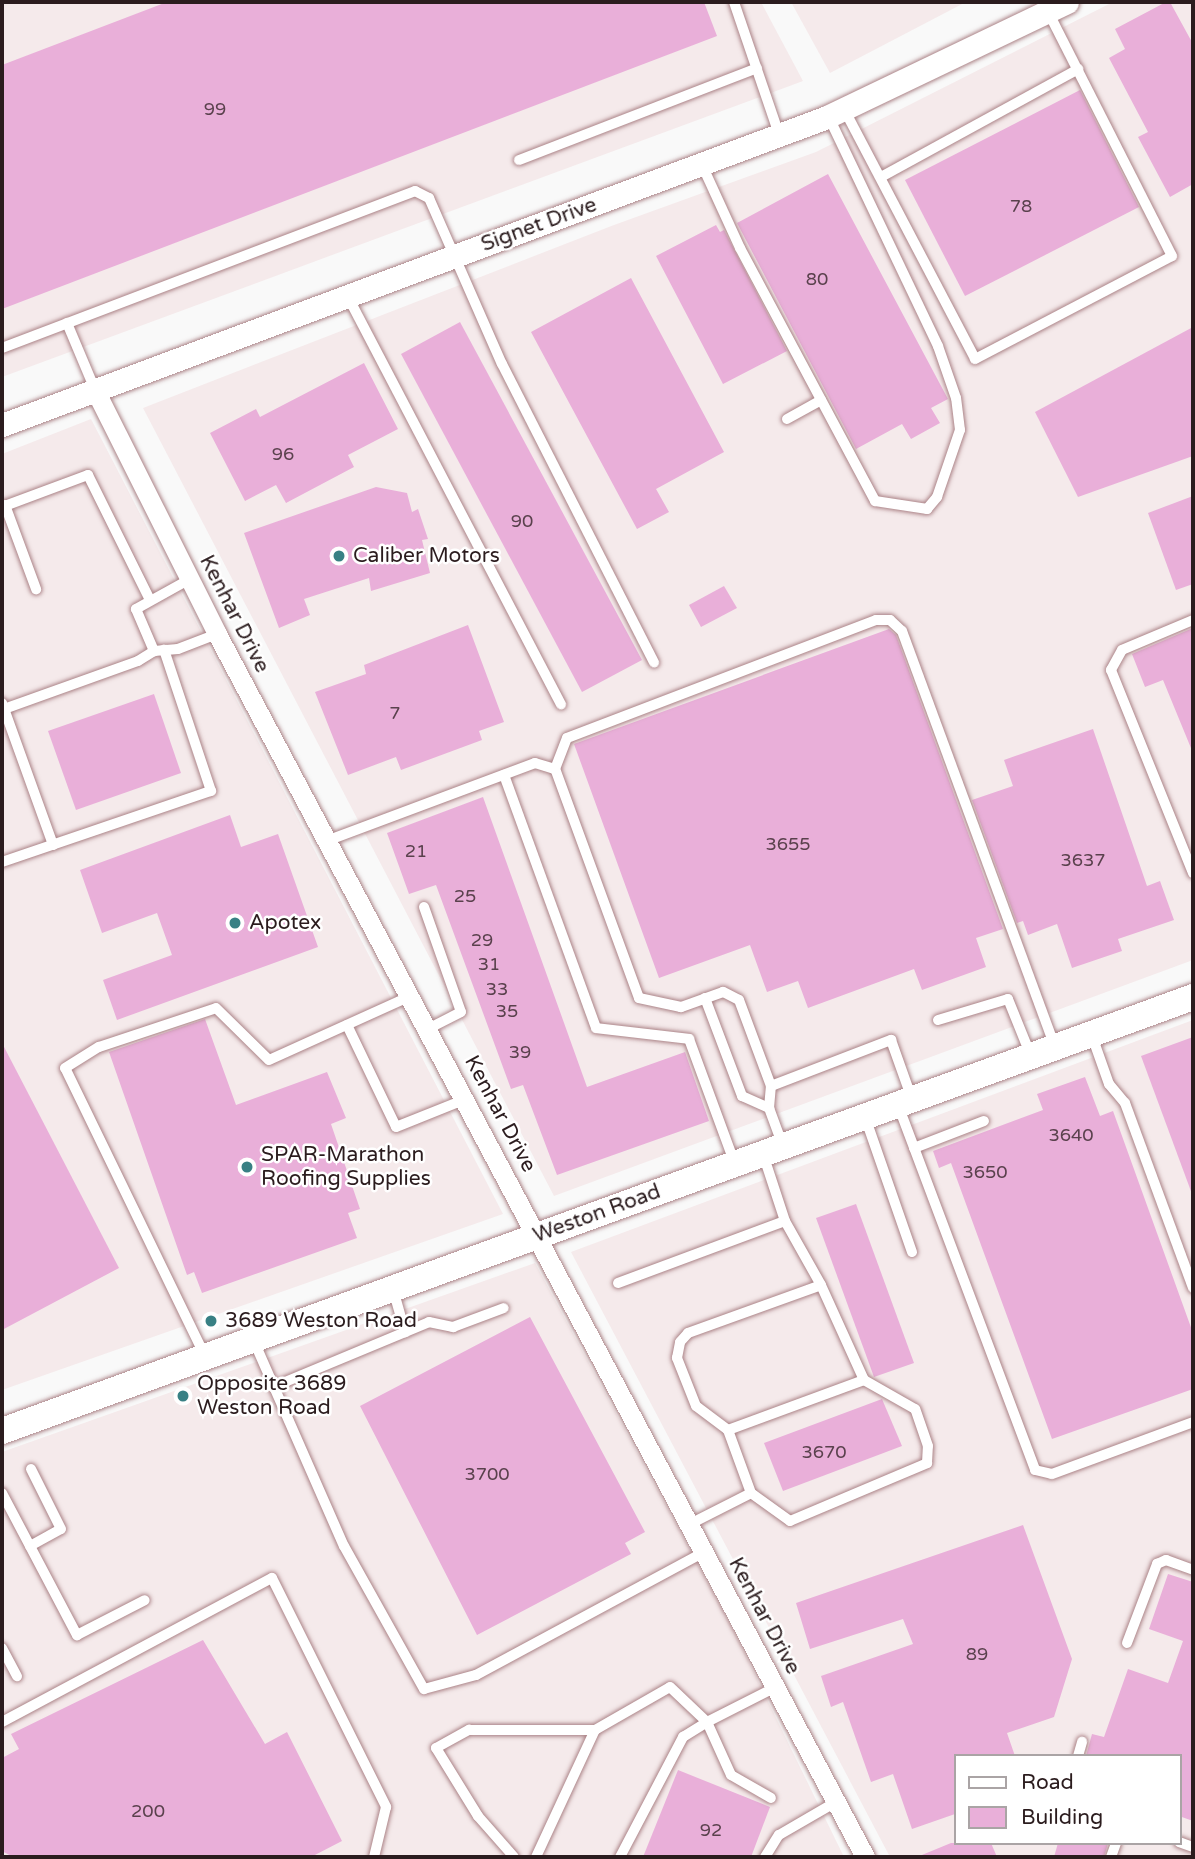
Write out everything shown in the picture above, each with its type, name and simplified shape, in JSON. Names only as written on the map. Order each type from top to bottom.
[{"type":"main road","name":"Weston Road","points":[[2,1431],[1193,997]]},
{"type":"street","name":"Signet Drive","points":[[2,425],[96,392],[452,256],[702,166],[837,113],[1057,6]]},
{"type":"street","name":"Kenhar Drive","points":[[96,392],[217,634],[467,1099],[865,1857]]},
{"type":"lane","points":[[734,2],[780,135]]},
{"type":"lane","points":[[837,113],[881,177],[975,359],[1172,256],[1078,69],[1057,6]]},
{"type":"lane","points":[[519,160],[757,68]]},
{"type":"lane","points":[[881,177],[1078,69]]},
{"type":"lane","points":[[702,166],[875,501],[927,509],[937,497],[960,430],[956,398],[938,346],[837,113]]},
{"type":"lane","points":[[2,348],[415,191],[429,198],[452,256],[654,662]]},
{"type":"lane","points":[[347,295],[561,704]]},
{"type":"lane","points":[[67,323],[96,392]]},
{"type":"lane","points":[[787,419],[821,400]]},
{"type":"lane","points":[[36,589],[4,506],[88,475],[149,598]]},
{"type":"lane","points":[[2,862],[211,791],[159,650],[136,609],[149,598],[190,579]]},
{"type":"lane","points":[[821,1285],[688,1333],[680,1342],[677,1358],[696,1406],[729,1430],[751,1493],[790,1521],[927,1463],[928,1446],[915,1409],[864,1380],[821,1285],[785,1221],[773,1150],[769,1108],[771,1086],[738,1000],[723,992],[681,1007],[639,998],[555,769],[567,738],[876,620],[890,620],[902,631],[1043,1052]]},
{"type":"lane","points":[[1193,620],[1122,650],[1111,670],[1193,873]]},
{"type":"lane","points":[[53,845],[3,706],[138,661],[159,650],[178,649],[217,634]]},
{"type":"lane","points":[[329,841],[535,763],[555,769]]},
{"type":"lane","points":[[504,775],[596,1028],[689,1040],[734,1164]]},
{"type":"lane","points":[[424,906],[461,1012],[429,1028]]},
{"type":"lane","points":[[205,1356],[65,1068],[99,1047],[216,1008],[269,1060],[412,996]]},
{"type":"lane","points":[[705,998],[742,1097],[769,1108]]},
{"type":"lane","points":[[938,1020],[1008,999],[1043,1052]]},
{"type":"lane","points":[[347,1025],[396,1127],[467,1099]]},
{"type":"lane","points":[[1092,1034],[1109,1084],[1125,1103],[1193,1288]]},
{"type":"lane","points":[[771,1086],[891,1040],[914,1148],[1035,1470],[1052,1474],[1193,1422]]},
{"type":"lane","points":[[864,1117],[912,1252]]},
{"type":"lane","points":[[914,1148],[984,1121]]},
{"type":"lane","points":[[618,1283],[785,1221]]},
{"type":"lane","points":[[393,1288],[405,1332]]},
{"type":"lane","points":[[273,1387],[429,1322],[453,1327],[504,1308]]},
{"type":"lane","points":[[253,1339],[344,1546],[424,1689],[476,1675],[705,1552]]},
{"type":"lane","points":[[729,1430],[864,1380]]},
{"type":"lane","points":[[30,1546],[61,1529],[31,1469]]},
{"type":"lane","points":[[2,1493],[77,1635],[145,1600]]},
{"type":"lane","points":[[690,1524],[751,1493]]},
{"type":"lane","points":[[1127,1643],[1157,1564],[1166,1560],[1193,1570]]},
{"type":"lane","points":[[2,1722],[272,1578],[386,1807],[374,1857]]},
{"type":"lane","points":[[2,1648],[17,1676]]},
{"type":"lane","points":[[513,1857],[478,1816],[436,1748],[469,1730],[595,1730],[670,1687],[707,1722],[731,1775],[771,1798]]},
{"type":"lane","points":[[620,1857],[683,1737],[776,1687]]},
{"type":"lane","points":[[536,1857],[595,1730]]},
{"type":"lane","points":[[1079,1754],[1082,1742]]},
{"type":"lane","points":[[765,1857],[779,1835],[835,1802]]},
{"type":"shaded area","points":[[2,2],[761,2],[803,81],[2,377]]},
{"type":"shaded area","points":[[791,2],[966,2],[830,73]]},
{"type":"shaded area","points":[[1113,2],[1193,2],[1193,960],[554,1196],[143,408],[614,225],[816,152]]},
{"type":"shaded area","points":[[91,419],[503,1214],[2,1390],[2,454]]},
{"type":"shaded area","points":[[1193,1020],[1193,1857],[890,1857],[571,1252]]},
{"type":"shaded area","points":[[535,1263],[734,1632],[844,1857],[2,1857],[2,1452]]},
{"type":"building","points":[[167,2],[704,2],[717,36],[2,309],[2,65]]},
{"type":"building","points":[[1170,2],[1193,44],[1193,184],[1170,197],[1138,137],[1148,132],[1109,58],[1125,49],[1115,29]]},
{"type":"building","points":[[1080,90],[1139,207],[965,296],[905,180]]},
{"type":"building","points":[[828,174],[948,399],[931,408],[940,423],[911,439],[902,424],[856,449],[737,223]]},
{"type":"building","points":[[716,225],[720,232],[724,230],[787,351],[723,384],[656,256]]},
{"type":"building","points":[[631,278],[724,452],[656,489],[669,512],[637,529],[531,332]]},
{"type":"building","points":[[460,322],[642,660],[582,692],[401,354]]},
{"type":"building","points":[[1193,327],[1193,456],[1078,497],[1035,412]]},
{"type":"building","points":[[364,363],[398,429],[348,455],[354,467],[286,503],[276,485],[245,501],[210,433],[256,409],[260,417]]},
{"type":"building","name":"Caliber Motors","points":[[376,487],[407,493],[412,512],[418,509],[428,539],[422,540],[430,573],[371,591],[369,578],[304,599],[310,615],[279,628],[244,533]]},
{"type":"building","points":[[1193,496],[1193,584],[1176,590],[1148,513]]},
{"type":"building","points":[[724,586],[737,608],[701,627],[689,605]]},
{"type":"building","points":[[468,625],[504,722],[479,731],[482,740],[401,770],[396,757],[348,775],[315,692],[366,674],[364,665]]},
{"type":"building","points":[[1193,628],[1193,753],[1163,680],[1145,687],[1132,654]]},
{"type":"building","points":[[889,629],[896,635],[1003,929],[976,938],[986,967],[922,990],[914,969],[808,1008],[798,981],[767,992],[750,945],[659,978],[574,744]]},
{"type":"building","points":[[154,694],[181,773],[76,810],[48,731]]},
{"type":"building","points":[[1093,729],[1147,886],[1160,881],[1174,920],[1118,939],[1122,951],[1072,968],[1057,924],[1028,935],[1023,921],[1017,923],[972,800],[1013,786],[1004,760]]},
{"type":"building","points":[[483,797],[587,1087],[685,1052],[709,1121],[557,1175],[523,1085],[511,1089],[436,885],[409,894],[387,833]]},
{"type":"building","name":"Apotex","points":[[230,815],[241,847],[278,834],[318,947],[117,1020],[103,980],[172,955],[157,913],[102,933],[80,870]]},
{"type":"building","name":"SPAR-Marathon Roofing Supplies","points":[[205,1019],[236,1105],[327,1072],[346,1118],[331,1124],[360,1209],[348,1213],[357,1238],[202,1293],[194,1272],[187,1275],[109,1052]]},
{"type":"building","points":[[1193,1037],[1193,1193],[1192,1194],[1141,1056]]},
{"type":"building","points":[[2,1043],[119,1268],[2,1330]]},
{"type":"building","points":[[1085,1077],[1100,1116],[1113,1111],[1193,1333],[1193,1389],[1052,1439],[951,1163],[939,1168],[933,1151],[1043,1110],[1037,1094]]},
{"type":"building","points":[[856,1204],[914,1363],[874,1377],[816,1218]]},
{"type":"building","points":[[530,1317],[645,1532],[625,1543],[631,1554],[477,1635],[360,1406]]},
{"type":"building","points":[[882,1399],[902,1446],[783,1491],[764,1443]]},
{"type":"building","points":[[1023,1525],[1072,1659],[1054,1717],[1007,1733],[1014,1754],[954,1754],[954,1814],[912,1829],[893,1774],[871,1782],[843,1702],[831,1707],[821,1676],[913,1644],[903,1619],[810,1649],[796,1603]]},
{"type":"building","points":[[1168,1574],[1193,1582],[1193,1821],[1181,1817],[1181,1754],[1087,1754],[1092,1734],[1104,1737],[1128,1669],[1168,1683],[1183,1641],[1149,1629]]},
{"type":"building","points":[[203,1640],[265,1744],[287,1732],[342,1841],[311,1857],[13,1857],[2,1851],[2,1758],[19,1749],[11,1734]]},
{"type":"building","points":[[678,1770],[770,1807],[751,1857],[643,1857]]},
{"type":"building","points":[[954,1843],[992,1845],[997,1857],[917,1857]]},
{"type":"building","points":[[1057,1845],[1107,1845],[1104,1857],[1054,1857]]},
{"type":"place","name":"Caliber Motors","points":[[339,556]]},
{"type":"place","name":"Apotex","points":[[235,923]]},
{"type":"place","name":"SPAR-Marathon Roofing Supplies","points":[[247,1167]]},
{"type":"place","name":"3689 Weston Road","points":[[211,1321]]},
{"type":"place","name":"Opposite 3689 Weston Road","points":[[183,1396]]}]
